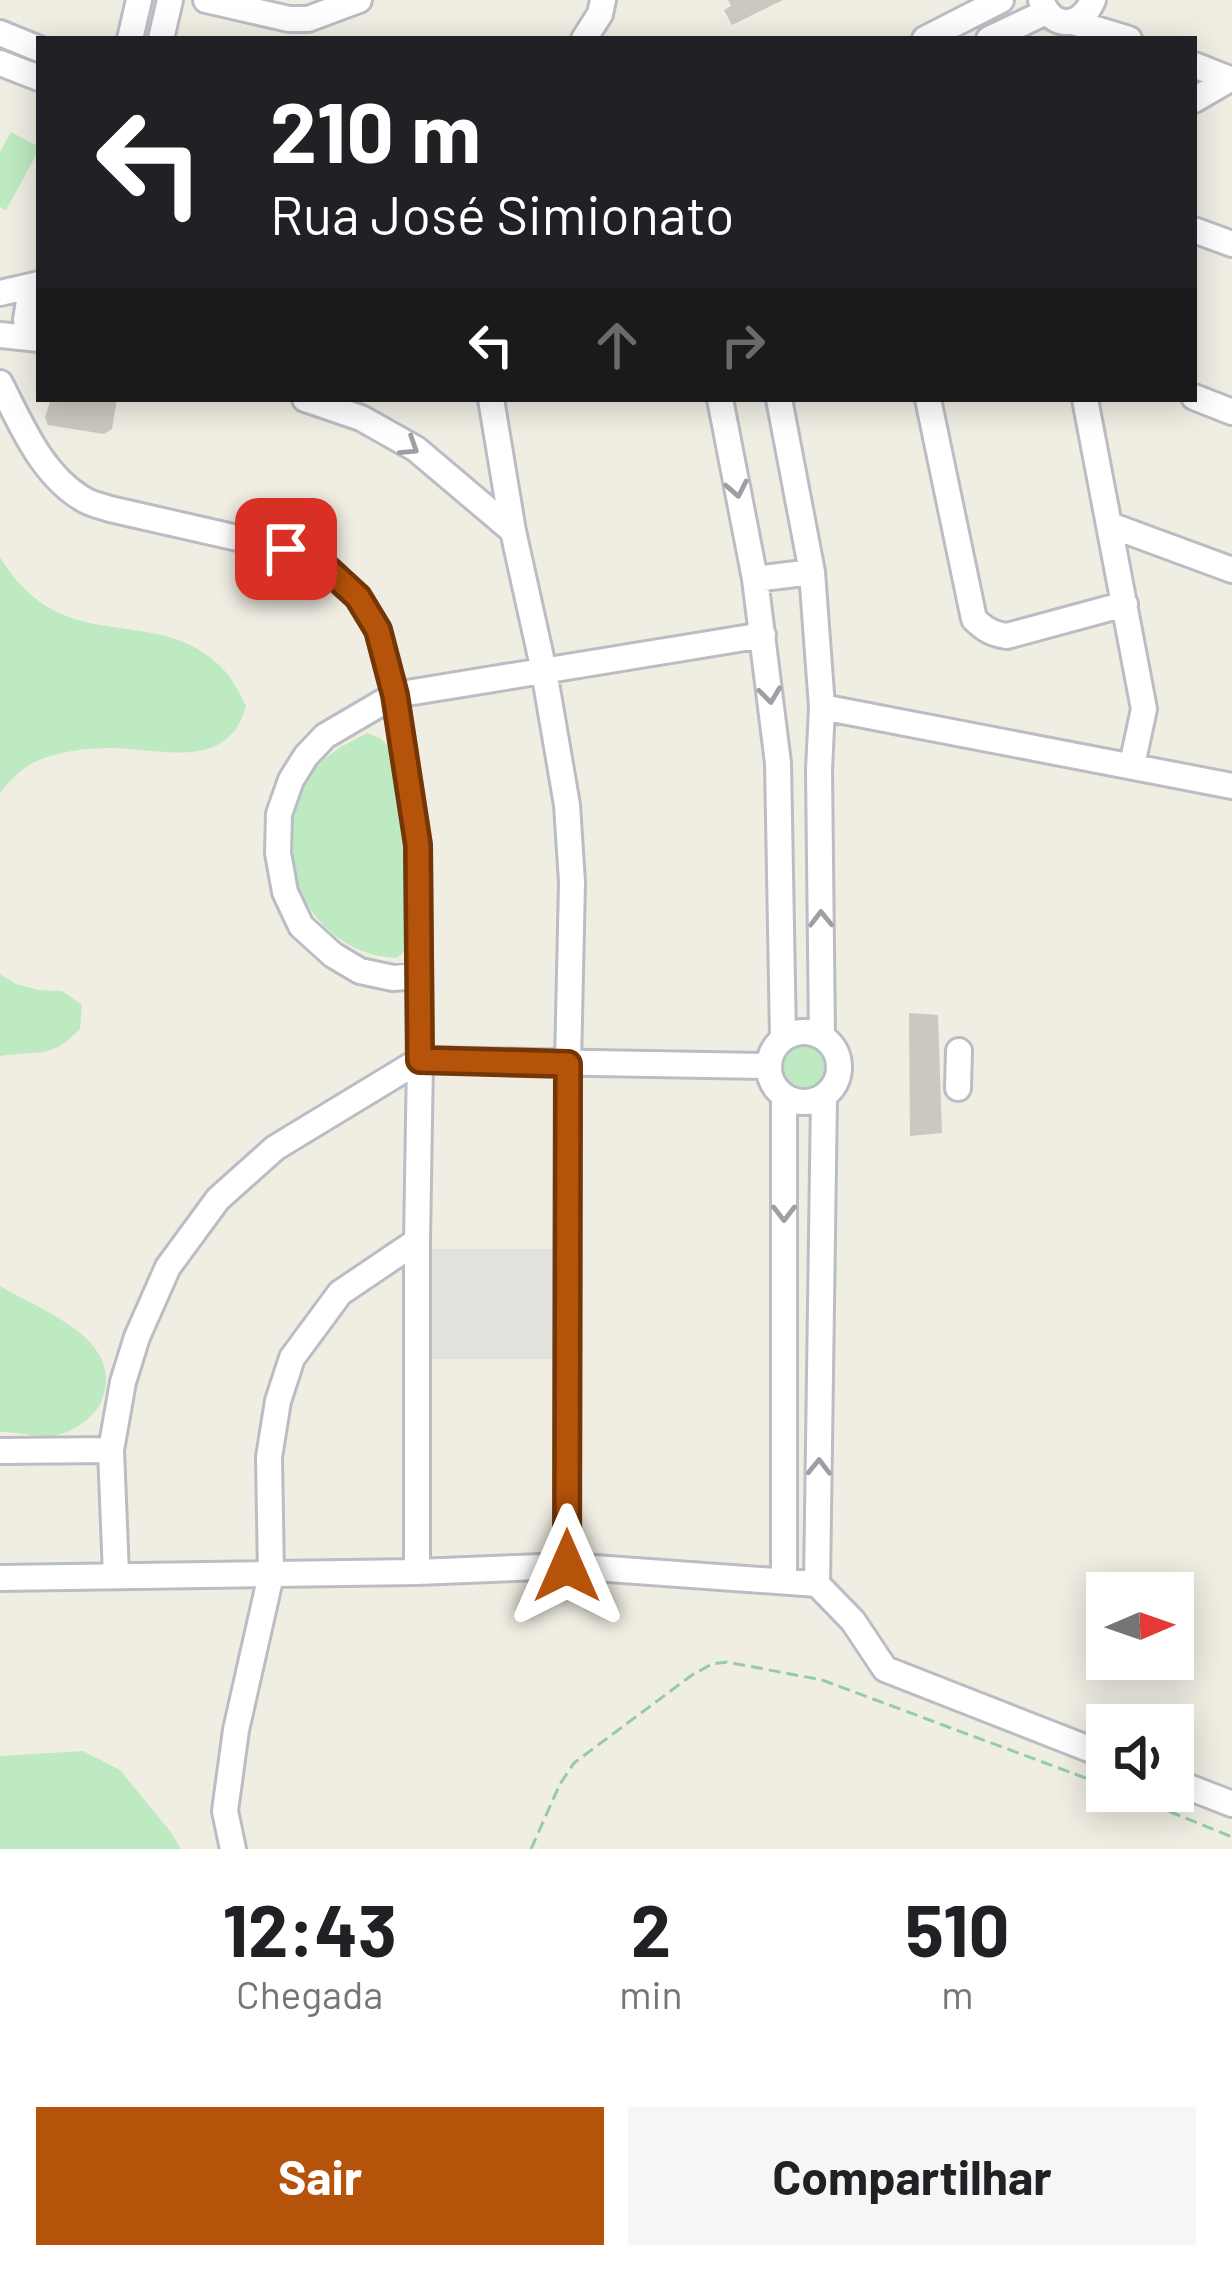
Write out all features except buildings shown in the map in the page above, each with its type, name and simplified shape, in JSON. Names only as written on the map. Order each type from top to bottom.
[{"type":"street","points":[[131,36],[139,0]]},
{"type":"street","points":[[161,36],[170,0]]},
{"type":"street","points":[[206,0],[289,19],[308,19],[359,0]]},
{"type":"street","points":[[586,36],[603,0]]},
{"type":"street","points":[[931,36],[1001,0]]},
{"type":"street","points":[[993,36],[1044,6],[1063,22],[1086,9],[1122,36]]},
{"type":"street","points":[[0,33],[36,48]]},
{"type":"street","points":[[0,63],[36,77]]},
{"type":"street","points":[[1197,66],[1231,80]]},
{"type":"street","points":[[1197,98],[1231,80]]},
{"type":"street","points":[[1197,231],[1232,244]]},
{"type":"street","points":[[0,293],[36,285]]},
{"type":"street","points":[[36,289],[26,320],[36,334]]},
{"type":"street","points":[[0,335],[36,338]]},
{"type":"street","points":[[0,383],[32,446],[50,470],[83,499],[286,549],[322,564],[358,597],[378,630],[395,695],[418,845],[417,1572]]},
{"type":"street","points":[[1197,398],[1232,412]]},
{"type":"street","points":[[313,402],[361,418],[416,449],[513,531]]},
{"type":"street","points":[[492,402],[567,806],[572,882],[567,1566]]},
{"type":"street","points":[[720,402],[754,579],[778,764],[784,1038]]},
{"type":"street","points":[[780,402],[812,572],[821,707],[822,1036]]},
{"type":"street","points":[[929,402],[974,619],[993,634],[1007,636],[1125,604]]},
{"type":"street","points":[[1085,402],[1144,709],[1132,765]]},
{"type":"street","points":[[1111,525],[1232,570]]},
{"type":"street","points":[[754,579],[812,572]]},
{"type":"street","points":[[418,976],[393,979],[361,971],[333,955],[301,926],[285,892],[278,853],[279,814],[291,780],[326,736],[395,695],[763,635]]},
{"type":"street","points":[[821,707],[1232,786]]},
{"type":"street","points":[[778,764],[819,770]]},
{"type":"street","points":[[802,1031],[822,1036],[834,1048],[839,1066],[835,1084],[824,1096],[804,1102],[784,1096],[772,1083],[768,1066],[772,1050],[784,1038],[802,1031]]},
{"type":"street","points":[[958,1088],[959,1051]]},
{"type":"street","points":[[116,1575],[111,1450],[137,1336],[168,1267],[218,1198],[275,1148],[420,1060],[768,1066]]},
{"type":"street","points":[[784,1096],[784,1580]]},
{"type":"street","points":[[817,1584],[824,1096]]},
{"type":"street","points":[[233,1849],[226,1811],[236,1730],[271,1575],[269,1457],[278,1401],[292,1358],[340,1293],[417,1240]]},
{"type":"street","points":[[0,1451],[111,1450]]},
{"type":"street","points":[[0,1578],[567,1566],[817,1584],[853,1622],[885,1669],[1086,1748]]},
{"type":"street","points":[[1194,1789],[1232,1804]]},
{"type":"path","points":[[531,1849],[574,1763],[692,1675],[727,1662],[822,1680],[1086,1778]]},
{"type":"path","points":[[1171,1812],[1232,1837]]},
{"type":"shaded area","points":[[432,1249],[553,1249],[553,1359],[432,1359]]},
{"type":"green space","points":[[11,132],[36,145],[36,155],[6,210],[0,207],[0,152]]},
{"type":"green space","points":[[0,557],[25,589],[52,609],[80,620],[167,636],[194,647],[220,666],[238,690],[246,706],[237,727],[224,741],[190,752],[100,748],[52,756],[25,768],[0,793]]},
{"type":"green space","points":[[367,733],[391,749],[398,773],[408,885],[407,949],[397,958],[349,945],[330,931],[301,893],[290,846],[295,803],[310,773]]},
{"type":"green space","points":[[0,974],[16,984],[62,991],[82,1005],[80,1029],[52,1050],[0,1056]]},
{"type":"green space","points":[[803,1042],[822,1049],[829,1068],[822,1087],[803,1094],[784,1087],[777,1068],[784,1049]]},
{"type":"green space","points":[[0,1286],[76,1330],[102,1361],[106,1380],[101,1402],[70,1431],[50,1436],[0,1432]]},
{"type":"green space","points":[[83,1751],[120,1770],[181,1849],[0,1849],[0,1756]]},
{"type":"route","points":[[286,549],[322,564],[358,597],[378,630],[395,695],[418,845],[420,1060],[568,1064],[567,1566]]}]
